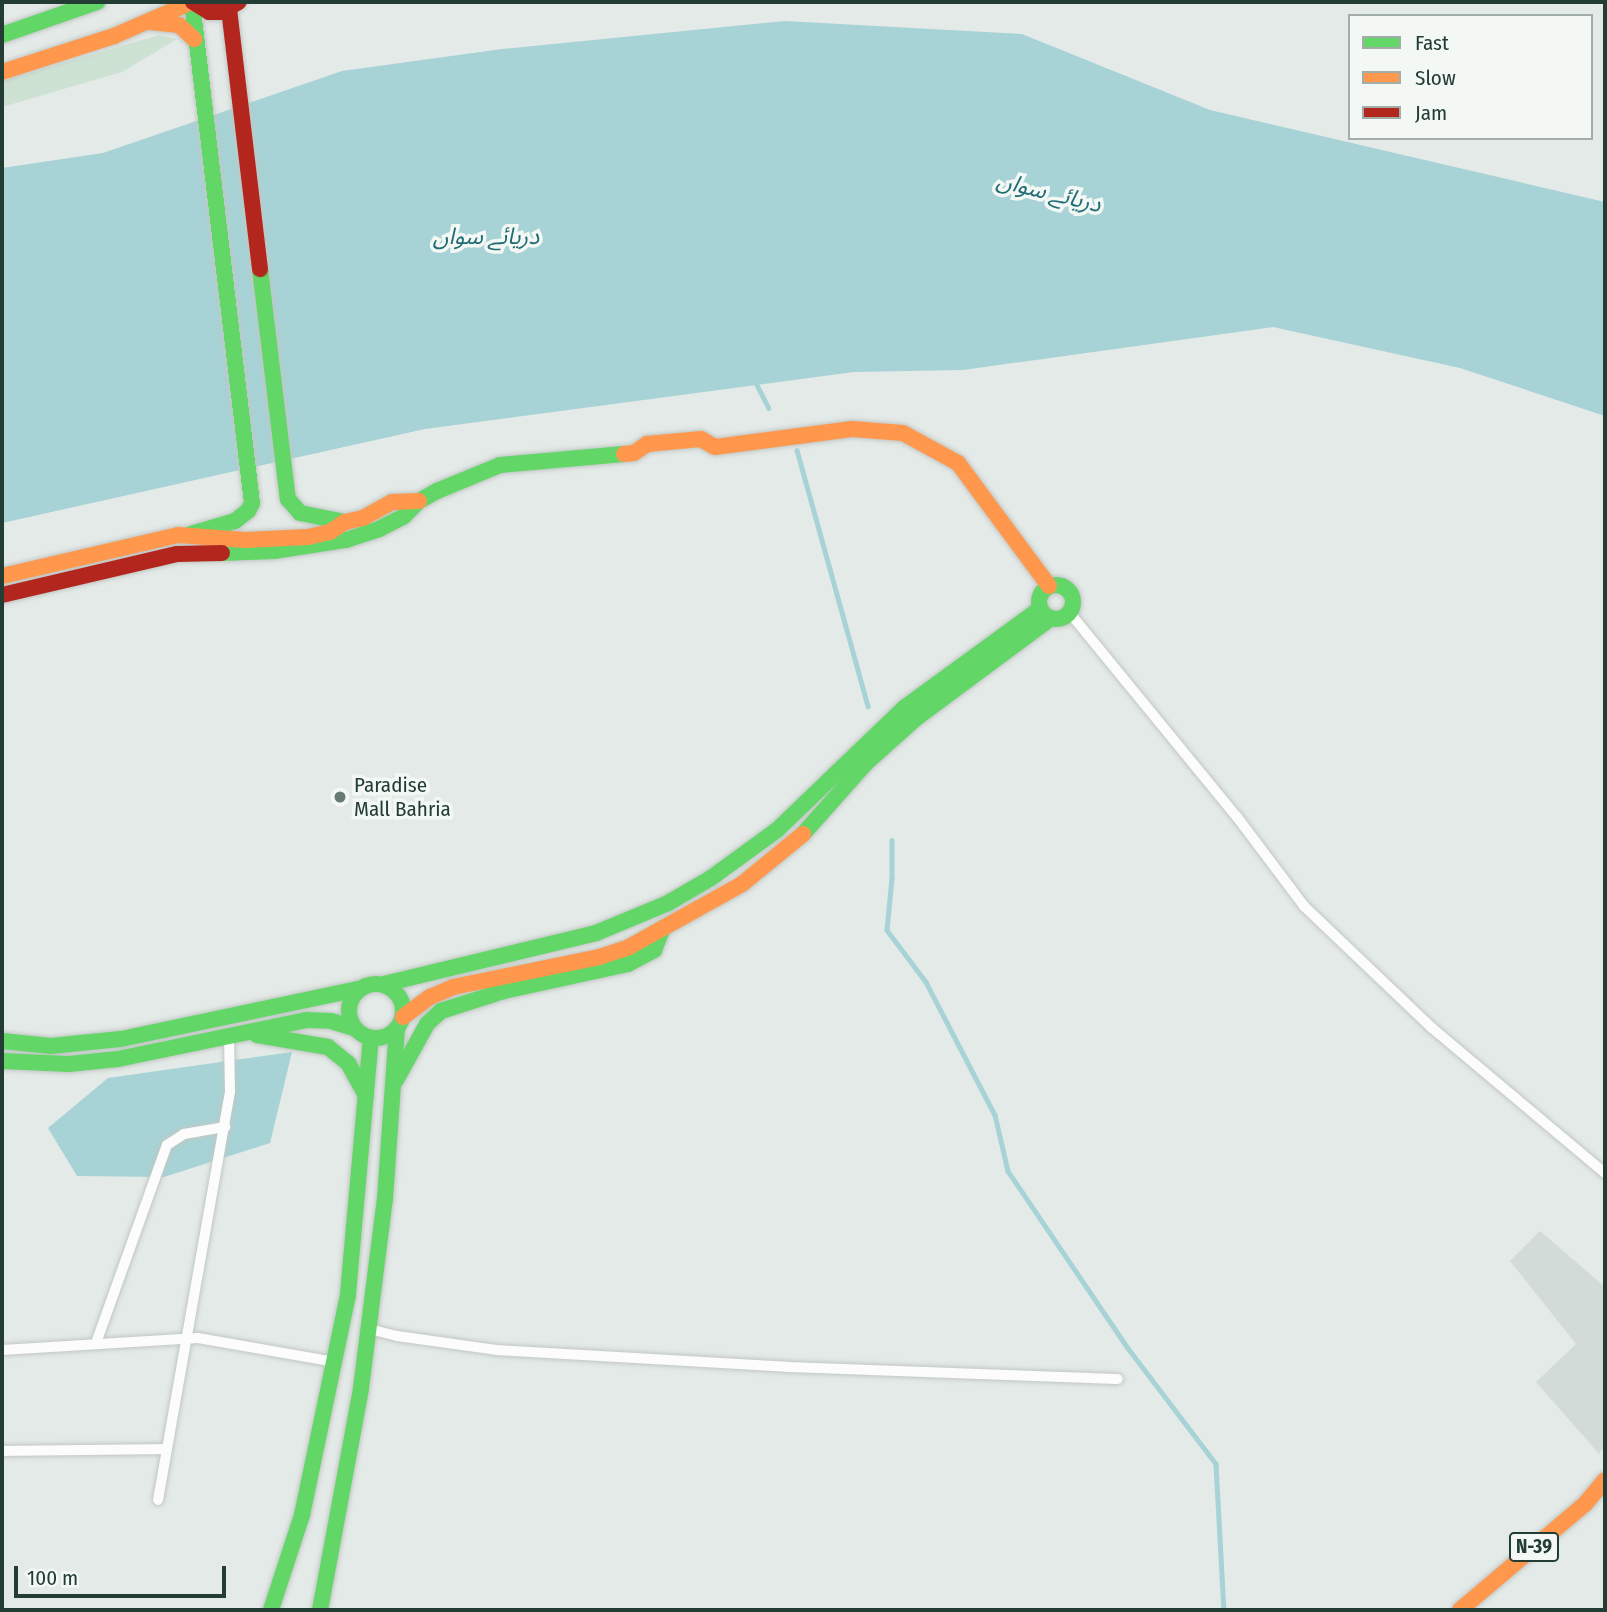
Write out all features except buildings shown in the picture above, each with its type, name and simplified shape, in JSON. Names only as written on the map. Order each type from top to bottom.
[{"type":"main road","points":[[2,35],[97,2]]},
{"type":"main road","points":[[192,2],[209,12],[234,6],[232,46],[290,505],[300,513],[345,522]]},
{"type":"main road","points":[[2,72],[114,36],[192,2]]},
{"type":"main road","points":[[2,576],[225,525],[243,516],[251,503],[192,2]]},
{"type":"main road","points":[[139,24],[153,21],[174,24],[195,44]]},
{"type":"main road","points":[[2,595],[177,554],[274,551],[335,542],[379,529],[404,516],[419,501],[462,479],[500,465],[634,453],[647,444],[701,439],[715,447],[852,429],[880,429],[919,439],[958,463],[1049,586]]},
{"type":"main road","points":[[191,534],[272,541],[330,532],[345,522],[372,514],[392,502],[419,501]]},
{"type":"main road","points":[[1058,585],[1072,596],[1069,612],[1058,619],[1045,613],[1042,592],[1049,586],[1058,585]]},
{"type":"main road","points":[[2,1061],[69,1063],[118,1059],[314,1020],[354,1027],[371,1038],[382,1038],[438,992],[599,957],[629,947],[768,866],[798,840],[866,763],[915,719],[1045,613]]},
{"type":"main road","points":[[2,1041],[51,1046],[121,1039],[359,989],[367,985],[384,984],[596,933],[667,903],[712,878],[776,830],[904,709],[1045,613]]},
{"type":"main road","points":[[393,1085],[427,1024],[446,1008],[505,990],[596,973],[628,964],[654,950],[663,928]]},
{"type":"main road","points":[[320,1610],[361,1388],[385,1199],[402,1000],[384,984]]},
{"type":"main road","points":[[354,1027],[349,1007],[359,989]]},
{"type":"main road","points":[[235,1034],[328,1047],[348,1063],[367,1097]]},
{"type":"main road","points":[[271,1610],[302,1515],[348,1294],[371,1038]]},
{"type":"main road","name":"N-39","points":[[1460,1610],[1585,1504],[1605,1480]]},
{"type":"street","points":[[1069,612],[1237,817],[1304,906],[1432,1028],[1605,1173]]},
{"type":"street","points":[[158,1500],[225,1127],[235,1034]]},
{"type":"street","points":[[96,1343],[167,1145],[184,1134],[225,1127]]},
{"type":"street","points":[[369,1329],[397,1336],[496,1350],[800,1368],[1118,1379]]},
{"type":"street","points":[[2,1350],[188,1338],[335,1362]]},
{"type":"street","points":[[2,1451],[167,1449]]},
{"type":"shaded area","points":[[1540,1231],[1605,1287],[1605,1446],[1599,1454],[1536,1382],[1576,1344],[1510,1261]]},
{"type":"green space","points":[[159,35],[177,39],[122,72],[2,107],[2,81]]},
{"type":"water","name":"دریائے سواں","points":[[785,21],[1022,34],[1210,110],[1605,202],[1605,416],[1460,368],[1273,327],[963,370],[854,372],[425,429],[2,523],[2,168],[103,153],[342,71],[502,49]]},
{"type":"water","points":[[292,1052],[270,1143],[164,1177],[77,1176],[48,1128],[108,1078]]},
{"type":"waterway","points":[[755,381],[769,408]]},
{"type":"waterway","points":[[797,450],[868,706]]},
{"type":"waterway","points":[[892,840],[892,878],[887,930],[926,982],[995,1115],[1008,1171],[1128,1348],[1216,1464],[1224,1610]]},
{"type":"traffic: fast","points":[[2,35],[97,2]]},
{"type":"traffic: fast","points":[[191,534],[235,521],[248,511],[252,503],[192,2]]},
{"type":"traffic: fast","points":[[260,269],[288,499],[300,513],[345,522]]},
{"type":"traffic: fast","points":[[222,553],[274,551],[346,540],[379,529],[404,516],[419,501],[437,491],[500,465],[624,454]]},
{"type":"traffic: fast","points":[[1056,585],[1068,590],[1073,602],[1068,614],[1056,619],[1044,614],[1039,602],[1044,590],[1056,585]]},
{"type":"traffic: fast","points":[[384,984],[596,933],[668,903],[711,878],[777,830],[904,708],[1040,609]]},
{"type":"traffic: fast","points":[[803,834],[866,763],[915,719],[1051,618]]},
{"type":"traffic: fast","points":[[396,1080],[427,1024],[441,1011],[504,991],[628,964],[654,950],[663,928]]},
{"type":"traffic: fast","points":[[381,984],[391,988],[399,996],[403,1011],[399,1026],[391,1034],[371,1038],[361,1034],[353,1026],[349,1006],[353,996],[361,988],[381,984]]},
{"type":"traffic: fast","points":[[2,1041],[51,1046],[121,1039],[359,989]]},
{"type":"traffic: fast","points":[[2,1061],[69,1064],[118,1059],[306,1020],[331,1021],[354,1028]]},
{"type":"traffic: fast","points":[[320,1610],[361,1388],[385,1199],[397,1029]]},
{"type":"traffic: fast","points":[[257,1035],[328,1047],[348,1063],[366,1095]]},
{"type":"traffic: fast","points":[[271,1610],[302,1515],[348,1294],[371,1038]]},
{"type":"traffic: slow","points":[[2,72],[114,36],[192,2]]},
{"type":"traffic: slow","points":[[150,22],[179,25],[194,39]]},
{"type":"traffic: slow","points":[[624,454],[634,453],[647,444],[701,439],[715,447],[852,429],[903,433],[958,463],[1049,586]]},
{"type":"traffic: slow","points":[[2,576],[178,535],[245,540],[308,537],[330,532],[345,522],[363,518],[392,502],[419,501]]},
{"type":"traffic: slow","points":[[403,1017],[430,997],[453,987],[599,957],[629,947],[742,884],[803,834]]},
{"type":"traffic: slow","points":[[1460,1610],[1585,1504],[1605,1480]]},
{"type":"traffic: jam","points":[[193,2],[209,12],[220,12],[239,2]]},
{"type":"traffic: jam","points":[[229,9],[260,269]]},
{"type":"traffic: jam","points":[[2,595],[177,554],[222,553]]},
{"type":"place","name":"Paradise Mall Bahria","points":[[340,797]]}]
